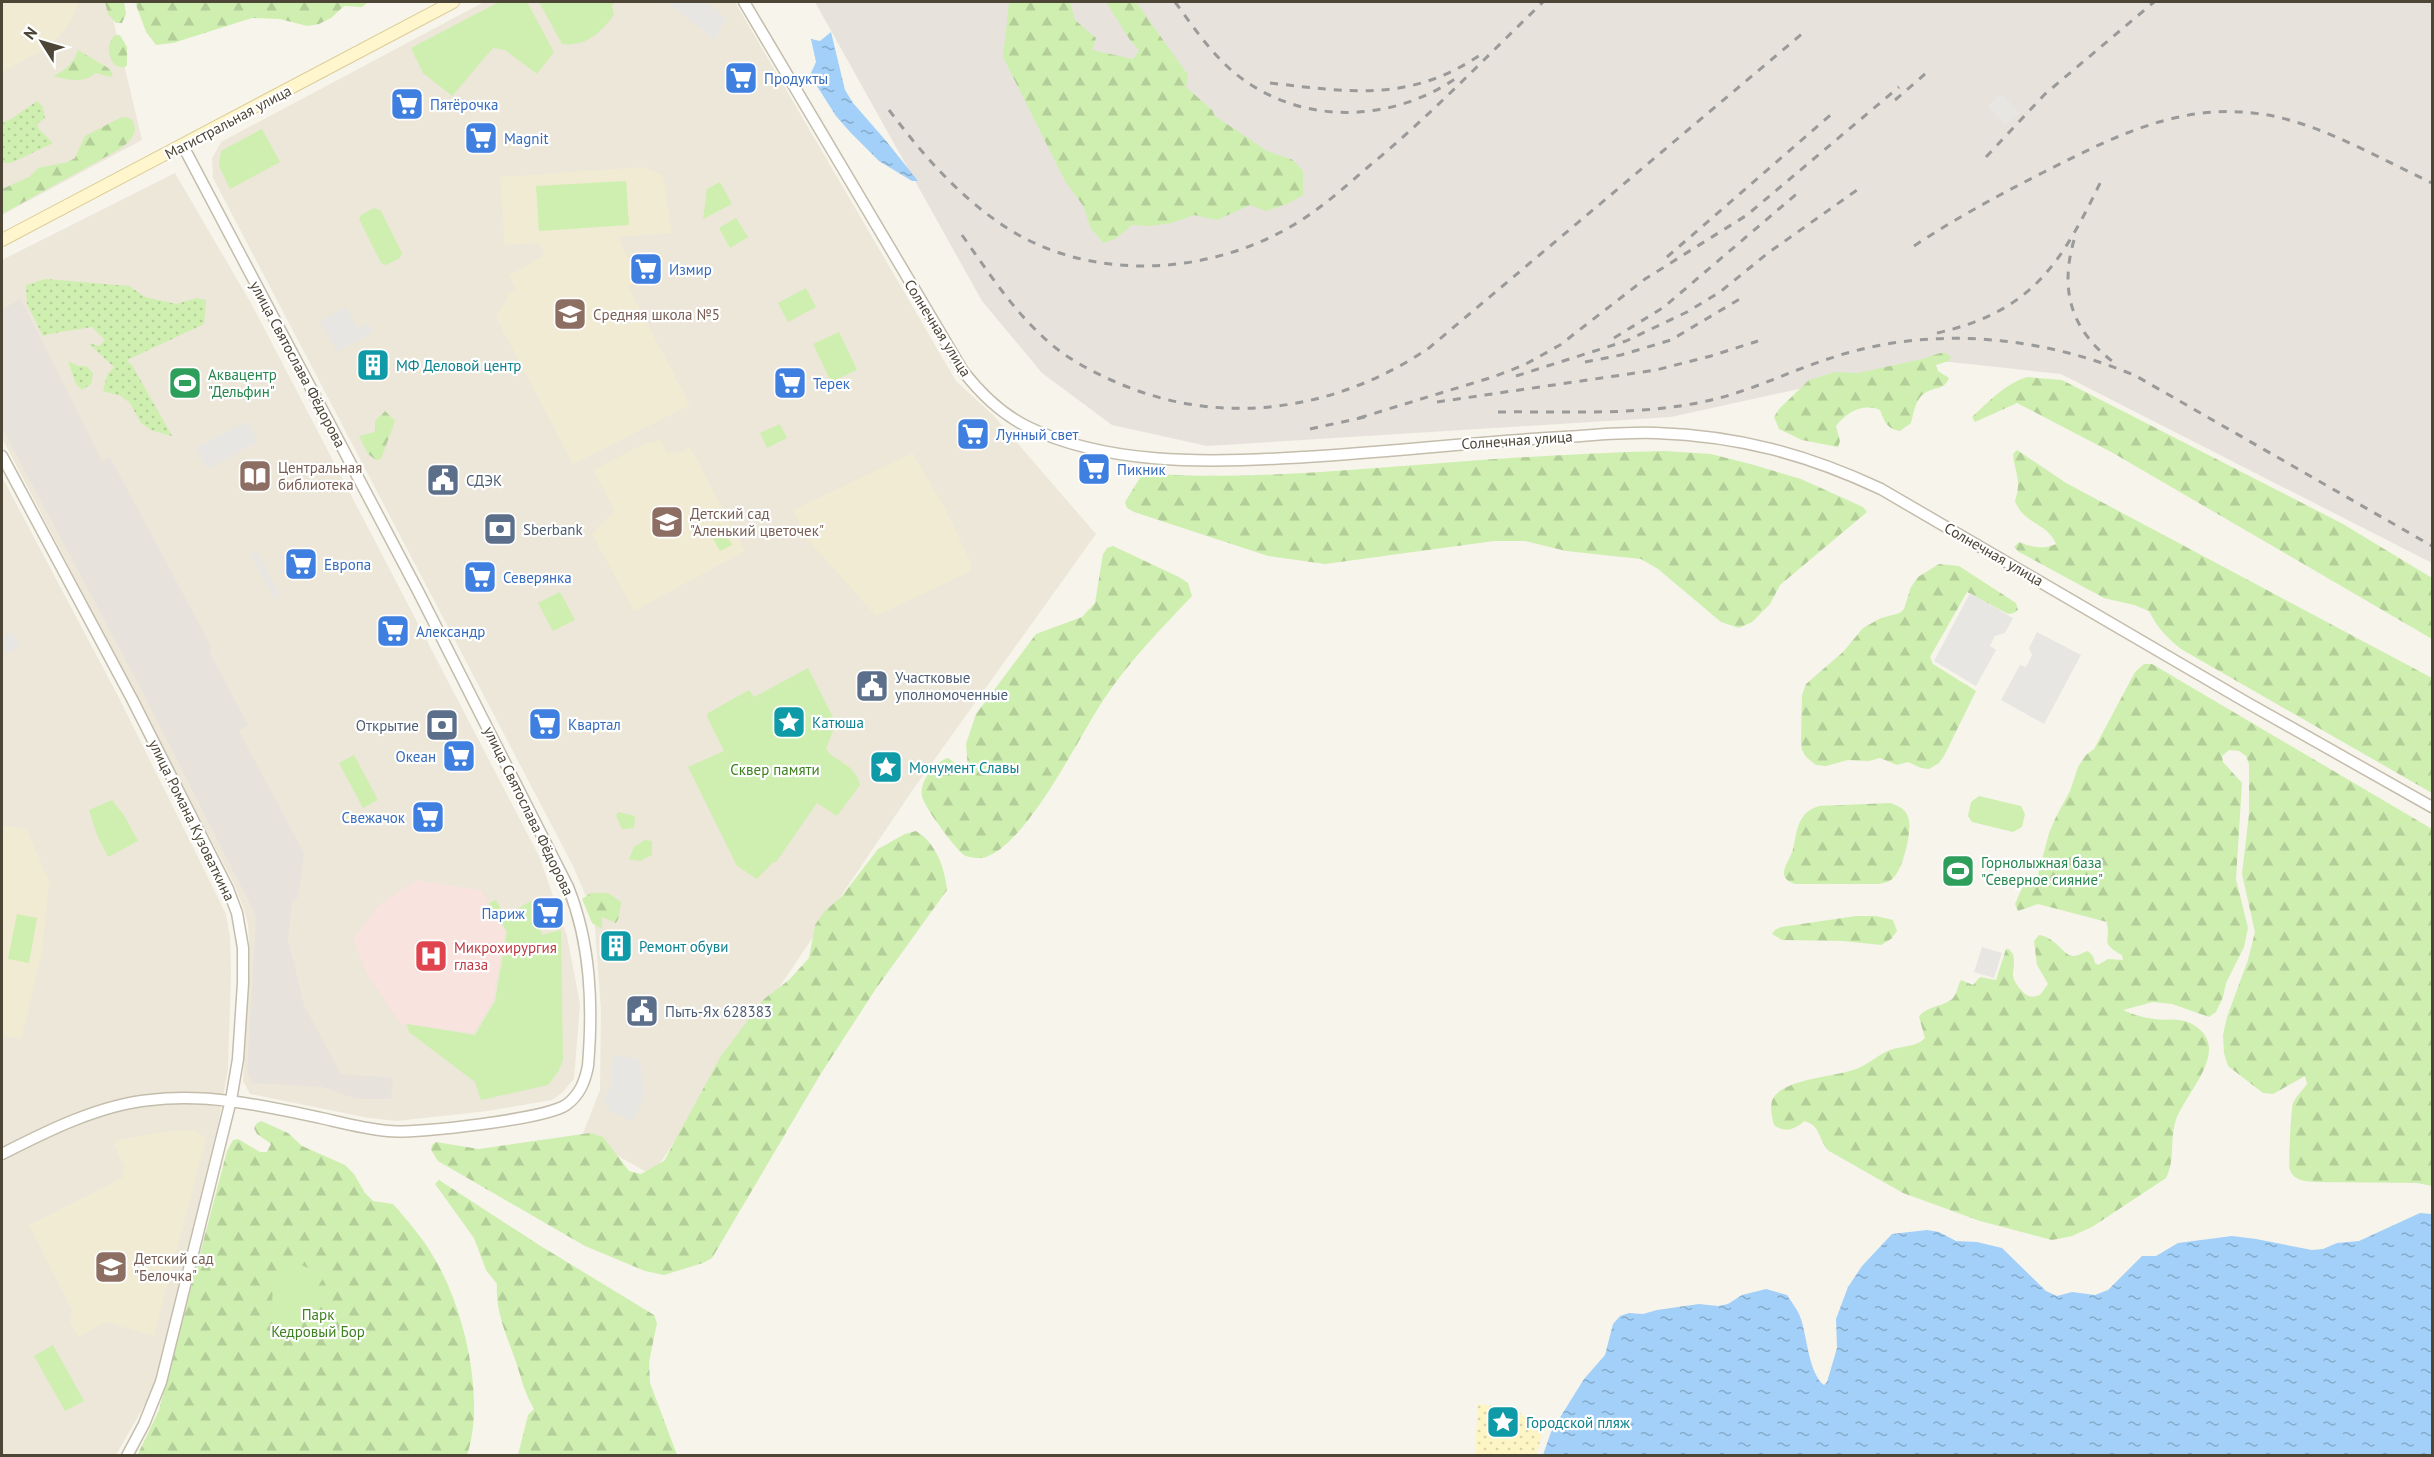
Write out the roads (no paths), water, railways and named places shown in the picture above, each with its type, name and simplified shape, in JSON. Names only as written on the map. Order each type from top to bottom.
[{"type":"main road","name":"Магистральная улица","points":[[2,240],[453,2]]},
{"type":"street","name":"Солнечная улица","points":[[744,2],[958,363],[980,392],[997,408],[1029,427],[1074,443],[1105,450],[1168,459],[1202,461],[1370,453],[1491,441],[1642,434],[1734,440],[1786,452],[1836,469],[1881,489],[2246,702],[2433,807]]},
{"type":"street","name":"улица Святослава Фёдорова","points":[[2,1154],[45,1133],[126,1104],[166,1099],[231,1100],[394,1132],[434,1129],[557,1110],[569,1103],[579,1092],[585,1080],[589,1052],[589,974],[581,922],[561,871],[367,493],[183,146]]},
{"type":"street","name":"улица Романа Кузоваткина","points":[[2,456],[132,699],[221,874],[237,913],[243,948],[237,1066],[231,1100],[160,1382],[144,1424],[127,1455]]},
{"type":"water","points":[[831,32],[845,90],[853,103],[918,181],[912,181],[879,161],[836,116],[810,75],[816,62],[811,39],[820,41]]},
{"type":"water","points":[[2420,1213],[2432,1214],[2432,1455],[1543,1455],[1551,1432],[1584,1379],[1605,1355],[1613,1324],[1620,1316],[1629,1313],[1643,1314],[1699,1304],[1718,1306],[1728,1304],[1742,1295],[1766,1289],[1787,1295],[1800,1316],[1815,1373],[1824,1385],[1827,1382],[1837,1348],[1836,1319],[1848,1287],[1862,1266],[1892,1234],[1927,1230],[1939,1232],[1956,1241],[1977,1242],[2002,1248],[2046,1291],[2057,1296],[2072,1292],[2095,1295],[2108,1290],[2142,1256],[2156,1256],[2178,1243],[2232,1236],[2312,1250],[2323,1249],[2337,1243],[2359,1241]]},
{"type":"railway","points":[[1175,2],[1207,45],[1230,69],[1256,88],[1283,101],[1313,109],[1342,112],[1373,111],[1402,104],[1431,93],[1458,77]]},
{"type":"railway","points":[[889,110],[929,159],[973,203],[1007,228],[1041,246],[1078,258],[1116,265],[1154,266],[1193,262],[1231,253],[1267,239],[1318,208],[1413,128],[1543,2]]},
{"type":"railway","points":[[1986,157],[2045,94],[2154,2]]},
{"type":"railway","points":[[962,235],[1009,300],[1049,343],[1087,368],[1118,383],[1157,397],[1197,405],[1238,408],[1278,406],[1317,399],[1356,386],[1393,369],[1429,348],[1803,33]]},
{"type":"railway","points":[[1270,83],[1354,91],[1405,87],[1431,80],[1483,53]]},
{"type":"railway","points":[[1895,100],[1925,74]]},
{"type":"railway","points":[[1359,418],[1493,377],[1524,365],[1560,345],[1645,279],[1747,215],[1899,87]]},
{"type":"railway","points":[[1667,257],[1835,111]]},
{"type":"railway","points":[[1914,246],[1994,198],[2099,145],[2154,123],[2211,112],[2242,112],[2293,121],[2354,145],[2432,183]]},
{"type":"railway","points":[[1937,333],[1998,311],[2041,279],[2073,234],[2103,177]]},
{"type":"railway","points":[[1516,376],[1626,341],[1687,312],[1720,292],[1768,253],[1857,190]]},
{"type":"railway","points":[[1614,338],[1664,307],[1800,191]]},
{"type":"railway","points":[[2074,240],[2068,277],[2073,310],[2089,338],[2116,364]]},
{"type":"railway","points":[[1585,362],[1621,355],[1671,340],[1743,297]]},
{"type":"railway","points":[[1498,412],[1626,411],[1702,402],[1736,393],[1834,357],[1872,347],[1910,341],[1948,338],[2025,344],[2100,362],[2136,376],[2432,546]]},
{"type":"railway","points":[[1437,402],[1656,370],[1758,341]]},
{"type":"railway","points":[[1310,429],[1365,417]]},
{"type":"place","name":"Продукты","points":[[741,78]]},
{"type":"place","name":"Пятёрочка","points":[[407,104]]},
{"type":"place","name":"Magnit","points":[[481,138]]},
{"type":"place","name":"Измир","points":[[646,269]]},
{"type":"place","name":"Средняя школа №5","points":[[570,314]]},
{"type":"place","name":"МФ Деловой центр","points":[[373,365]]},
{"type":"place","name":"Аквацентр \"Дельфин\"","points":[[185,383]]},
{"type":"place","name":"Терек","points":[[790,383]]},
{"type":"place","name":"Лунный свет","points":[[973,434]]},
{"type":"place","name":"Пикник","points":[[1094,469]]},
{"type":"place","name":"Центральная библиотека","points":[[255,476]]},
{"type":"place","name":"СДЭК","points":[[443,480]]},
{"type":"place","name":"Детский сад \"Аленький цветочек\"","points":[[667,522]]},
{"type":"place","name":"Sberbank","points":[[500,529]]},
{"type":"place","name":"Европа","points":[[301,564]]},
{"type":"place","name":"Северянка","points":[[480,577]]},
{"type":"place","name":"Александр","points":[[393,631]]},
{"type":"place","name":"Участковые уполномоченные","points":[[872,686]]},
{"type":"place","name":"Катюша","points":[[789,722]]},
{"type":"place","name":"Квартал","points":[[545,724]]},
{"type":"place","name":"Открытие","points":[[442,725]]},
{"type":"place","name":"Океан","points":[[459,756]]},
{"type":"place","name":"Монумент Славы","points":[[886,767]]},
{"type":"place","name":"Свежачок","points":[[428,817]]},
{"type":"place","name":"Горнолыжная база \"Северное сияние\"","points":[[1958,871]]},
{"type":"place","name":"Париж","points":[[548,913]]},
{"type":"place","name":"Ремонт обуви","points":[[616,946]]},
{"type":"place","name":"Микрохирургия глаза","points":[[431,956]]},
{"type":"place","name":"Пыть-Ях 628383","points":[[642,1011]]},
{"type":"place","name":"Детский сад \"Белочка\"","points":[[111,1267]]},
{"type":"place","name":"Городской пляж","points":[[1503,1422]]},
{"type":"park label","name":"Сквер памяти","points":[[775,769]]},
{"type":"park label","name":"Парк Кедровый Бор","points":[[318,1322]]}]
